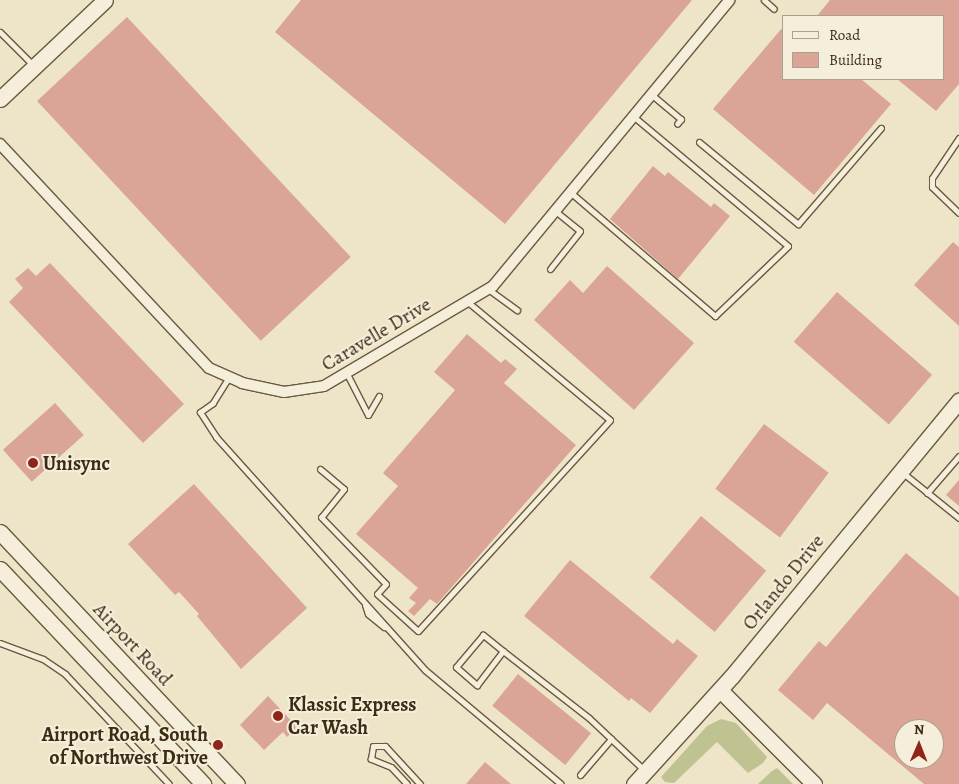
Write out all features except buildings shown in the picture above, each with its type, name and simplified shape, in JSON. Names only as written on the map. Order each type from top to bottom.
[{"type":"street","points":[[0,99],[105,0]]},
{"type":"street","name":"Caravelle Drive","points":[[0,144],[209,368],[229,377],[284,392],[324,386],[488,289],[730,0]]},
{"type":"street","name":"Orlando Drive","points":[[634,784],[720,690],[959,401]]},
{"type":"street","name":"Airport Road","points":[[0,532],[230,782]]},
{"type":"street","points":[[0,569],[203,784]]},
{"type":"street","points":[[720,690],[814,784]]},
{"type":"lane","points":[[764,0],[774,9]]},
{"type":"lane","points":[[0,32],[34,66]]},
{"type":"lane","points":[[652,95],[681,119],[677,124]]},
{"type":"lane","points":[[570,192],[715,316],[788,246],[634,116]]},
{"type":"lane","points":[[700,142],[798,224],[881,128]]},
{"type":"lane","points":[[959,138],[932,178],[932,187],[959,213]]},
{"type":"lane","points":[[550,269],[580,231],[555,211]]},
{"type":"lane","points":[[488,289],[517,310]]},
{"type":"lane","points":[[320,469],[344,489],[321,517],[386,584],[377,594],[418,631],[610,420],[468,302]]},
{"type":"lane","points":[[346,372],[368,415],[380,396]]},
{"type":"lane","points":[[229,377],[213,403],[200,412],[216,437],[365,605],[381,619],[384,627],[425,670],[561,784]]},
{"type":"lane","points":[[927,493],[959,456]]},
{"type":"lane","points":[[900,471],[959,518]]},
{"type":"lane","points":[[503,651],[477,685],[456,667],[483,635],[503,651],[611,739],[645,771]]},
{"type":"lane","points":[[0,643],[42,659],[65,674],[169,784]]},
{"type":"lane","points":[[580,775],[611,739]]},
{"type":"lane","points":[[407,784],[391,767],[371,759],[373,746],[385,746],[420,784]]},
{"type":"green space","points":[[721,719],[736,723],[767,757],[763,763],[748,773],[717,742],[674,783],[665,782],[661,777],[707,726]]},
{"type":"green space","points":[[777,768],[793,784],[758,784],[772,771]]},
{"type":"place","name":"Unisync","points":[[33,463]]},
{"type":"place","name":"Klassic Express Car Wash","points":[[278,716]]},
{"type":"place","name":"Airport Road, South of Northwest Drive","points":[[218,745]]}]
